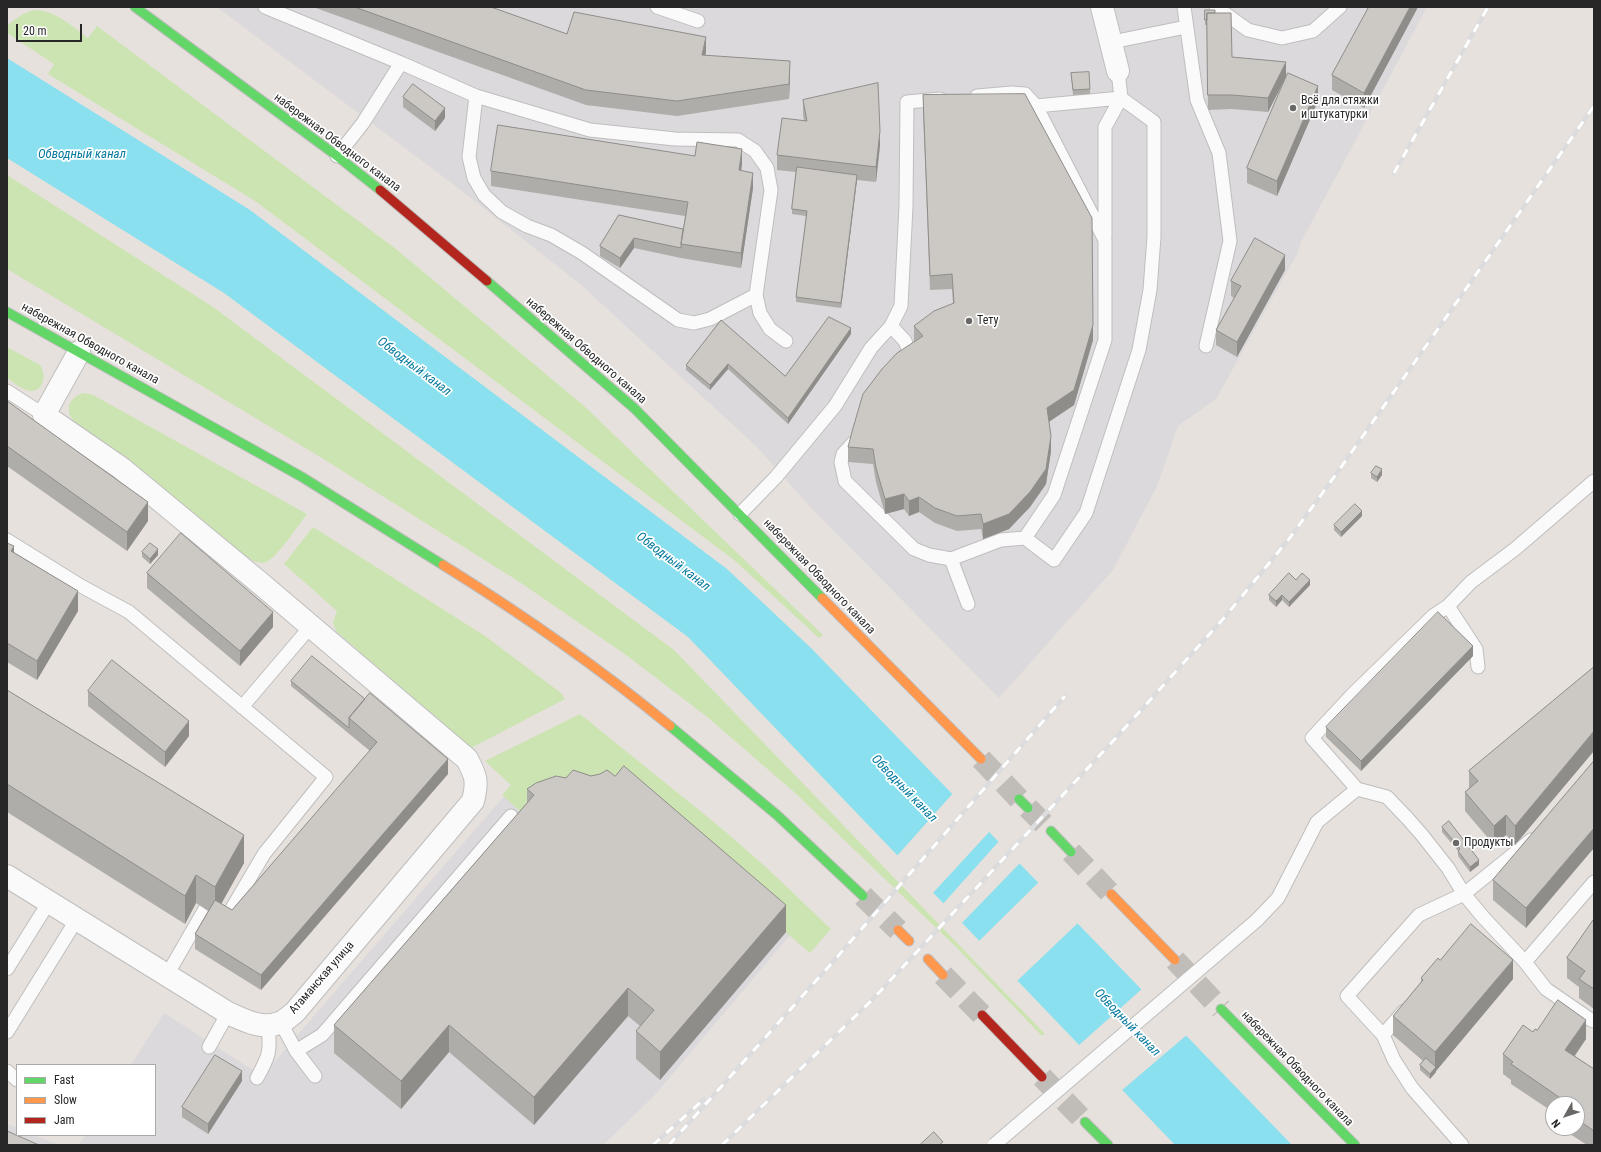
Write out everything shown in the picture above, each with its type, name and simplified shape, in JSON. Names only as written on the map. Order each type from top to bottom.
[{"type":"main road","name":"набережная Обводного канала","points":[[135,7],[337,156],[393,200],[634,408],[981,759]]},
{"type":"main road","name":"набережная Обводного канала","points":[[7,312],[302,477],[502,602],[626,690],[777,815],[862,896]]},
{"type":"main road","points":[[1019,799],[1028,808]]},
{"type":"main road","points":[[1051,831],[1071,852]]},
{"type":"main road","points":[[1111,894],[1175,960]]},
{"type":"main road","points":[[898,930],[909,941]]},
{"type":"main road","points":[[928,959],[943,975]]},
{"type":"main road","name":"набережная Обводного канала","points":[[1221,1009],[1355,1145]]},
{"type":"main road","points":[[982,1015],[1042,1077]]},
{"type":"main road","points":[[1085,1122],[1108,1145]]},
{"type":"street","points":[[1102,7],[1112,42],[1118,71]]},
{"type":"street","points":[[79,352],[44,415],[121,468],[311,626]]},
{"type":"street","name":"Атаманская улица","points":[[274,1024],[295,1012],[473,801],[477,787],[474,774],[467,759],[311,626]]},
{"type":"street","points":[[7,876],[228,1013],[249,1022],[274,1024]]},
{"type":"lane","points":[[265,7],[401,63],[476,96],[590,130],[675,139],[738,140],[754,151],[767,168],[772,190],[756,295],[760,312],[770,329],[786,340]]},
{"type":"lane","points":[[657,7],[698,21]]},
{"type":"lane","points":[[1184,7],[1197,100],[1218,153],[1230,241],[1206,346]]},
{"type":"lane","points":[[1216,7],[1248,30],[1282,38],[1313,31],[1340,7]]},
{"type":"lane","points":[[1112,42],[1186,27]]},
{"type":"lane","points":[[337,156],[363,123],[401,63]]},
{"type":"lane","points":[[1025,538],[1054,494],[1105,340],[1105,127],[1121,98],[1118,71]]},
{"type":"lane","points":[[967,97],[1012,93],[1025,94],[1036,106],[1105,240]]},
{"type":"lane","points":[[476,96],[469,157],[474,178],[484,195],[502,212],[527,226],[551,235],[582,253],[678,320],[694,324],[710,319],[756,295]]},
{"type":"lane","points":[[740,514],[776,477],[835,406],[871,348],[891,326],[901,306],[906,206],[908,102],[952,98]]},
{"type":"lane","points":[[852,443],[843,454],[841,462],[845,481],[914,549],[929,556],[951,559],[1001,540],[1025,538],[1054,560],[1086,514],[1139,350],[1150,290],[1154,237],[1154,122],[1121,98],[1036,106]]},
{"type":"lane","points":[[891,326],[905,341],[911,357]]},
{"type":"lane","points":[[7,391],[44,415]]},
{"type":"lane","points":[[1594,481],[1515,549],[1471,582],[1448,606],[1433,616],[1352,695],[1312,738],[1357,789],[1387,798],[1422,835],[1448,868],[1464,894],[1483,917],[1525,962],[1546,989],[1590,1020],[1594,1021]]},
{"type":"lane","points":[[7,540],[81,586],[129,612],[326,777],[264,854],[231,910]]},
{"type":"lane","points":[[951,559],[968,604]]},
{"type":"lane","points":[[1448,606],[1476,649],[1478,667]]},
{"type":"lane","points":[[242,707],[311,626]]},
{"type":"lane","points":[[994,1145],[1257,920],[1278,898],[1317,822],[1357,789]]},
{"type":"lane","points":[[296,1051],[322,1035],[511,816]]},
{"type":"lane","points":[[1462,1145],[1412,1088],[1394,1060],[1383,1035],[1347,996],[1419,915],[1464,894],[1532,839],[1537,833]]},
{"type":"lane","points":[[1525,962],[1594,882]]},
{"type":"lane","points":[[7,969],[49,902]]},
{"type":"lane","points":[[167,975],[205,909]]},
{"type":"lane","points":[[1473,929],[1483,917]]},
{"type":"lane","points":[[7,1032],[77,919]]},
{"type":"lane","points":[[1383,1035],[1413,1000]]},
{"type":"lane","points":[[209,1047],[228,1013]]},
{"type":"lane","points":[[274,1024],[315,1076]]},
{"type":"lane","points":[[257,1078],[268,1058],[274,1024]]},
{"type":"lane","points":[[7,1071],[16,1079]]},
{"type":"shaded area","points":[[217,7],[1427,7],[1301,242],[1297,254],[1216,399],[1178,426],[1157,486],[1113,570],[999,698],[810,507],[756,446],[580,284],[453,184]]},
{"type":"shaded area","points":[[563,728],[796,928],[653,1097],[603,1145],[79,1145],[84,1136],[156,1136],[156,1064],[132,1064],[164,1013],[262,1076]]},
{"type":"shaded area","points":[[7,1124],[16,1128],[16,1136],[36,1136],[59,1145],[7,1145]]},
{"type":"green space","points":[[34,10],[56,16],[88,38],[97,26],[396,249],[583,405],[823,635],[819,638],[734,560],[255,201],[48,74],[54,64],[7,33],[7,26],[10,23],[23,14]]},
{"type":"green space","points":[[7,175],[213,307],[674,650],[1045,1034],[1042,1036],[956,947],[794,792],[706,716],[626,655],[518,581],[317,455],[7,269]]},
{"type":"green space","points":[[7,347],[40,365],[43,379],[40,388],[32,391],[26,390],[7,378]]},
{"type":"green space","points":[[85,393],[93,395],[307,514],[276,555],[263,563],[251,560],[243,555],[143,471],[76,424],[70,415],[69,406],[76,396]]},
{"type":"green space","points":[[313,527],[485,636],[561,693],[565,699],[471,748],[337,632],[333,623],[337,611],[284,564]]},
{"type":"green space","points":[[580,714],[720,827],[768,869],[831,929],[810,953],[624,794],[527,817],[502,795],[511,785],[485,761]]},
{"type":"water","name":"Обводный канал","points":[[7,58],[250,210],[727,569],[812,649],[1292,1145],[1175,1145],[688,637],[224,293],[7,158]]},
{"type":"pier","points":[[954,792],[991,830],[932,894],[896,857]]},
{"type":"pier","points":[[1000,840],[1021,862],[961,924],[942,905]]},
{"type":"pier","points":[[1040,881],[1079,922],[1016,982],[978,942]]},
{"type":"pier","points":[[1143,988],[1188,1034],[1121,1091],[1078,1046]]},
{"type":"building","points":[[355,7],[491,7],[567,34],[574,12],[706,37],[702,55],[790,61],[789,84],[677,101],[586,90]]},
{"type":"building","points":[[1369,7],[1410,7],[1364,93],[1332,75]]},
{"type":"building","points":[[1205,10],[1215,10],[1215,13],[1207,13],[1207,20],[1205,20]]},
{"type":"building","points":[[1207,13],[1231,13],[1232,57],[1286,62],[1268,98],[1208,95]]},
{"type":"building","points":[[1089,72],[1090,89],[1073,90],[1071,73]]},
{"type":"building","points":[[1288,73],[1318,86],[1277,181],[1247,168]]},
{"type":"building","points":[[878,83],[880,131],[876,167],[777,155],[782,118],[807,121],[803,100]]},
{"type":"building","points":[[413,84],[445,108],[435,121],[403,97]]},
{"type":"building","points":[[1025,94],[1092,218],[1093,325],[1074,390],[1047,408],[1051,436],[1046,469],[1030,492],[1009,514],[983,524],[981,514],[957,516],[935,508],[919,497],[909,501],[904,494],[885,499],[876,468],[873,449],[848,447],[863,394],[882,369],[897,353],[923,336],[914,326],[934,311],[954,303],[952,274],[930,276],[923,95]]},
{"type":"building","points":[[498,125],[695,156],[697,142],[742,149],[739,170],[753,173],[741,253],[681,244],[688,202],[491,171]]},
{"type":"building","points":[[797,167],[857,175],[841,303],[796,297],[807,211],[792,209]]},
{"type":"building","points":[[619,215],[683,229],[681,248],[634,238],[620,258],[600,246]]},
{"type":"building","points":[[1255,238],[1285,255],[1237,342],[1216,330],[1241,286],[1231,281]]},
{"type":"building","points":[[829,317],[851,328],[788,418],[728,364],[710,385],[686,365],[721,320],[785,376]]},
{"type":"building","points":[[7,401],[148,502],[127,532],[7,446]]},
{"type":"building","points":[[1376,466],[1382,469],[1377,477],[1371,473]]},
{"type":"building","points":[[1355,504],[1362,511],[1341,532],[1334,525]]},
{"type":"building","points":[[181,533],[273,612],[240,651],[147,573]]},
{"type":"building","points":[[7,543],[14,546],[11,551],[78,591],[37,661],[7,643]]},
{"type":"building","points":[[150,543],[158,549],[150,559],[142,552]]},
{"type":"building","points":[[1289,573],[1296,580],[1302,573],[1310,580],[1289,602],[1282,595],[1276,601],[1269,595]]},
{"type":"building","points":[[1438,612],[1473,646],[1361,761],[1326,727]]},
{"type":"building","points":[[312,656],[365,699],[349,718],[349,728],[291,681]]},
{"type":"building","points":[[112,660],[189,721],[165,752],[88,691]]},
{"type":"building","points":[[1594,667],[1594,731],[1515,826],[1506,815],[1494,826],[1465,792],[1478,781],[1469,771]]},
{"type":"building","points":[[7,690],[244,835],[215,887],[196,875],[185,896],[7,784]]},
{"type":"building","points":[[370,693],[448,759],[261,975],[195,934],[215,900],[232,910],[377,742],[349,718]]},
{"type":"building","points":[[1594,761],[1594,828],[1526,908],[1493,880]]},
{"type":"building","points":[[624,766],[786,905],[660,1052],[636,1031],[654,1010],[628,988],[534,1097],[449,1025],[401,1081],[334,1025],[534,795],[527,789],[536,783],[556,776],[566,778],[573,770],[591,776],[600,774],[607,770],[615,776]]},
{"type":"building","name":"Продукты","points":[[1449,821],[1479,860],[1470,867],[1458,851],[1460,849],[1442,827]]},
{"type":"building","points":[[1594,919],[1594,989],[1579,979],[1585,971],[1567,958]]},
{"type":"building","points":[[1471,924],[1513,960],[1435,1052],[1393,1016],[1423,980],[1421,978],[1438,958],[1440,960]]},
{"type":"building","points":[[1558,1000],[1586,1020],[1565,1050],[1594,1069],[1594,1131],[1585,1125],[1585,1096],[1557,1096],[1511,1064],[1513,1062],[1503,1054],[1523,1025],[1533,1032],[1535,1029],[1537,1030]]},
{"type":"building","points":[[215,1055],[242,1071],[208,1124],[182,1107]]},
{"type":"building","points":[[1426,1058],[1436,1067],[1430,1074],[1420,1065]]},
{"type":"building","points":[[7,1131],[39,1145],[7,1145]]},
{"type":"building","points":[[934,1132],[943,1142],[939,1145],[920,1145]]},
{"type":"tunnel","points":[[981,759],[1019,799]]},
{"type":"tunnel","points":[[1028,808],[1051,831]]},
{"type":"tunnel","points":[[1071,852],[1111,894]]},
{"type":"tunnel","points":[[863,896],[898,930]]},
{"type":"tunnel","points":[[1175,960],[1221,1009]]},
{"type":"tunnel","points":[[943,975],[982,1015]]},
{"type":"tunnel","points":[[1042,1077],[1085,1122]]},
{"type":"railway","points":[[1394,173],[1488,7]]},
{"type":"railway","points":[[722,1145],[872,1000],[1114,740],[1224,618],[1289,539],[1337,473],[1594,106]]},
{"type":"railway","points":[[669,1145],[831,964],[1065,696]]},
{"type":"railway","points":[[653,1145],[704,1099]]},
{"type":"traffic: fast","points":[[135,7],[337,156],[380,190]]},
{"type":"traffic: fast","points":[[487,281],[634,408],[822,598]]},
{"type":"traffic: fast","points":[[7,312],[302,477],[443,565]]},
{"type":"traffic: fast","points":[[670,726],[777,815],[863,896]]},
{"type":"traffic: fast","points":[[1019,799],[1028,808]]},
{"type":"traffic: fast","points":[[1051,831],[1071,852]]},
{"type":"traffic: fast","points":[[1221,1009],[1355,1145]]},
{"type":"traffic: fast","points":[[1085,1122],[1108,1145]]},
{"type":"traffic: slow","points":[[443,565],[559,642],[643,704],[670,726]]},
{"type":"traffic: slow","points":[[822,598],[981,759]]},
{"type":"traffic: slow","points":[[1111,894],[1175,960]]},
{"type":"traffic: slow","points":[[898,930],[909,941]]},
{"type":"traffic: slow","points":[[928,959],[943,975]]},
{"type":"traffic: jam","points":[[380,190],[487,281]]},
{"type":"traffic: jam","points":[[982,1015],[1042,1077]]},
{"type":"place","name":"Всё для стяжки и штукатурки","points":[[1293,108]]},
{"type":"place","name":"Тету","points":[[969,321]]},
{"type":"place","name":"Продукты","points":[[1456,843]]}]
